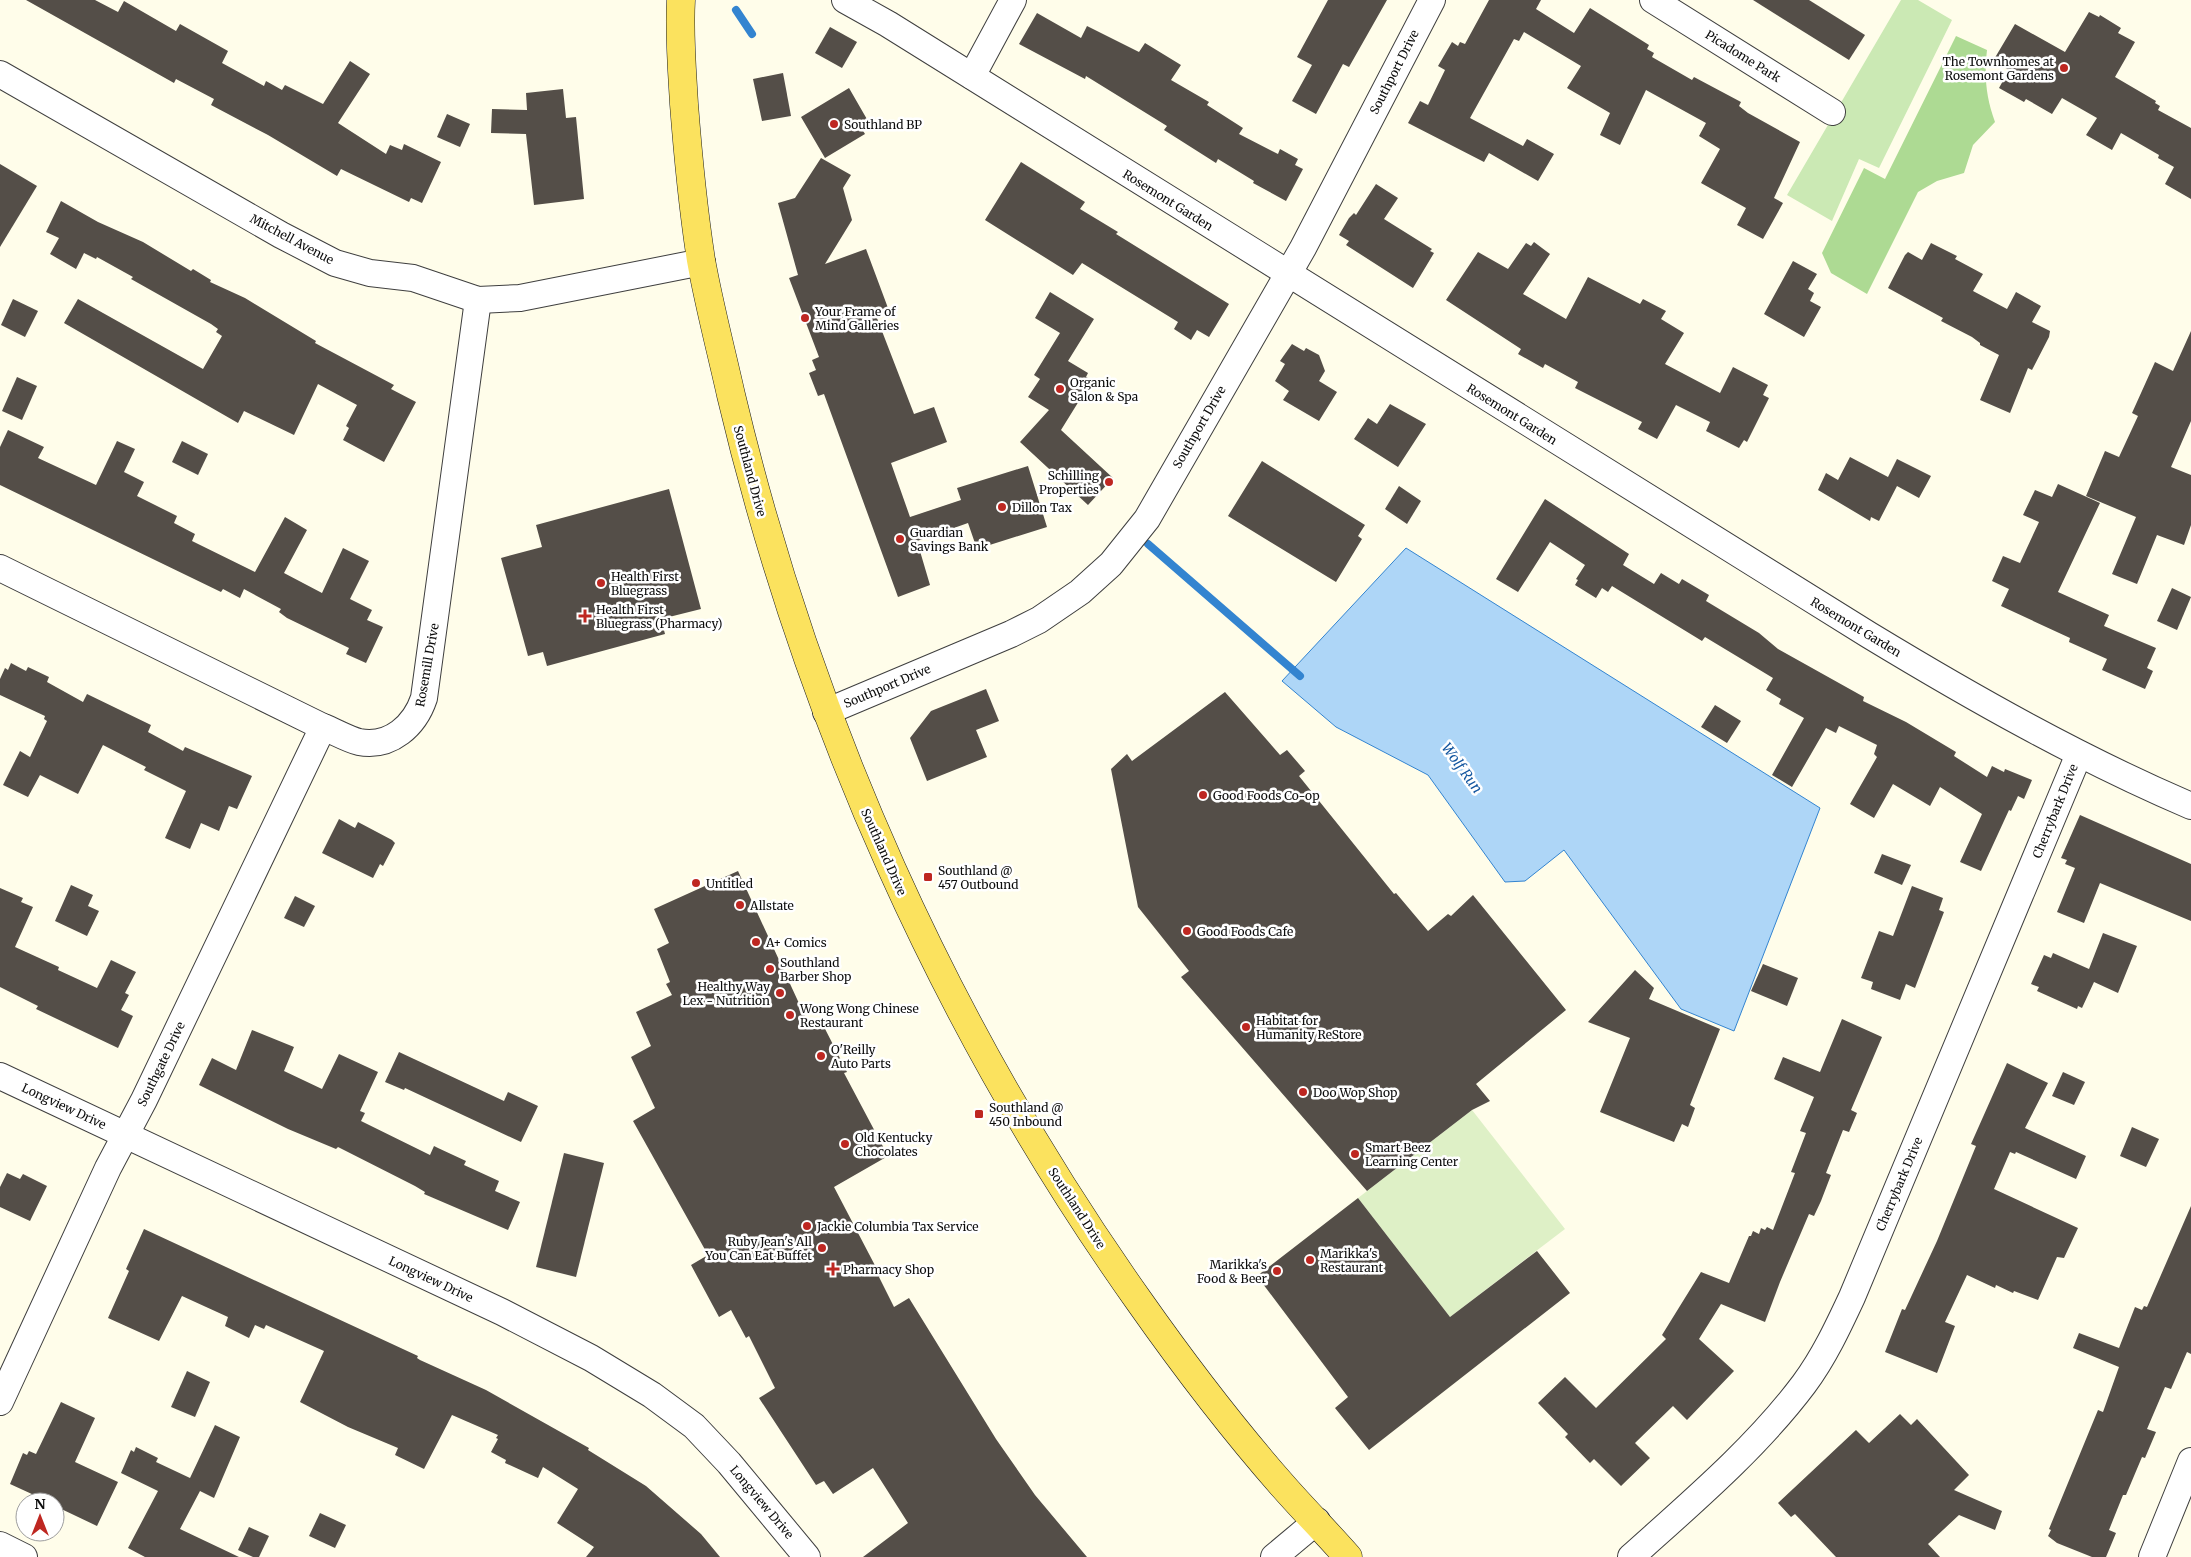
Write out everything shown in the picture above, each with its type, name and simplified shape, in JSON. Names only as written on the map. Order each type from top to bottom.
[{"type":"main road","name":"Southland Drive","points":[[681,0],[679,35],[689,164],[702,262],[738,421],[769,544],[826,712],[849,772],[915,920],[961,1013],[1010,1101],[1068,1195],[1139,1302],[1278,1480],[1348,1557]]},
{"type":"main road","points":[[679,35],[698,0]]},
{"type":"street","name":"Rosemont Garden","points":[[845,0],[972,76],[1838,617],[1971,696],[2078,754],[2191,806]]},
{"type":"street","points":[[972,76],[1013,0]]},
{"type":"street","name":"Southport Drive","points":[[826,712],[1011,634],[1039,620],[1080,592],[1111,564],[1146,519],[1288,274],[1432,0]]},
{"type":"street","name":"Picadome Park","points":[[1653,0],[1832,112]]},
{"type":"street","name":"Mitchell Avenue","points":[[0,74],[335,263],[370,273],[413,278],[478,300],[520,298],[702,262]]},
{"type":"street","name":"Rosemill Drive","points":[[0,568],[323,727],[358,742],[393,738],[419,714],[424,698],[478,300]]},
{"type":"street","name":"Southgate Drive","points":[[0,1402],[125,1134],[144,1100],[323,727]]},
{"type":"street","name":"Cherrybark Drive","points":[[1631,1557],[1744,1451],[1804,1384],[1825,1351],[1852,1297],[2078,754]]},
{"type":"street","name":"Longview Drive","points":[[0,1076],[502,1312],[591,1358],[652,1395],[694,1426],[729,1463],[807,1557]]},
{"type":"street","points":[[2152,1557],[2191,1460]]},
{"type":"street","points":[[1274,1557],[1317,1521]]},
{"type":"street","points":[[0,1545],[24,1557]]},
{"type":"green space","points":[[1901,0],[1918,0],[1952,20],[1879,168],[1859,159],[1832,221],[1787,195]]},
{"type":"green space","points":[[1956,36],[1987,50],[1986,87],[1995,122],[1973,145],[1964,173],[1937,181],[1918,192],[1867,294],[1831,273],[1822,253],[1864,168],[1885,179]]},
{"type":"green space","points":[[1472,1110],[1565,1229],[1450,1317],[1358,1198]]},
{"type":"water","points":[[1406,548],[1820,808],[1734,1031],[1681,1009],[1564,850],[1525,881],[1505,882],[1428,775],[1336,727],[1282,681]]},
{"type":"building","points":[[26,0],[95,0],[118,12],[124,1],[176,31],[180,24],[228,51],[222,63],[264,86],[266,81],[282,90],[285,85],[323,104],[350,61],[370,74],[338,123],[386,154],[390,145],[402,150],[404,144],[441,162],[422,203],[411,198],[409,202],[341,169],[337,176],[268,135],[211,105],[214,99],[176,79],[174,83]]},
{"type":"building","points":[[1328,0],[1387,0],[1349,67],[1343,64],[1316,114],[1292,101],[1312,65],[1297,57]]},
{"type":"building","points":[[1489,0],[1541,0],[1536,9],[1574,33],[1590,8],[1649,45],[1647,49],[1654,53],[1652,57],[1692,80],[1694,77],[1741,102],[1739,106],[1748,113],[1800,142],[1774,198],[1783,203],[1763,239],[1737,225],[1746,208],[1701,183],[1720,149],[1699,136],[1706,123],[1646,90],[1620,145],[1600,135],[1610,113],[1567,88],[1581,66],[1524,32],[1519,41],[1514,39],[1470,118],[1523,146],[1527,139],[1554,154],[1538,181],[1489,153],[1484,162],[1408,123],[1420,101],[1428,105],[1445,70],[1438,66],[1452,42],[1458,46],[1460,42],[1465,44]]},
{"type":"building","points":[[1753,0],[1809,0],[1865,35],[1849,60]]},
{"type":"building","points":[[2089,12],[2099,17],[2100,15],[2121,28],[2118,33],[2135,42],[2115,77],[2156,101],[2155,103],[2160,106],[2158,110],[2191,128],[2191,199],[2165,184],[2174,167],[2158,158],[2159,155],[2121,133],[2112,150],[2086,135],[2097,118],[2062,98],[2052,114],[2026,99],[2024,102],[1999,88],[2009,70],[1993,61],[2015,24],[2065,52]]},
{"type":"building","points":[[1037,13],[1081,38],[1087,26],[1139,52],[1145,43],[1181,65],[1171,80],[1209,102],[1207,105],[1243,128],[1239,134],[1278,154],[1280,149],[1298,159],[1295,165],[1303,169],[1286,201],[1253,183],[1254,181],[1218,159],[1216,163],[1164,130],[1167,126],[1086,76],[1085,79],[1019,44]]},
{"type":"building","points":[[830,27],[857,42],[842,68],[815,53]]},
{"type":"building","points":[[783,73],[791,116],[762,121],[753,79]]},
{"type":"building","name":"Southland BP","points":[[849,88],[868,121],[860,126],[865,134],[825,158],[801,117]]},
{"type":"building","points":[[563,89],[566,118],[576,117],[584,199],[534,205],[526,134],[491,133],[492,109],[527,110],[526,93]]},
{"type":"building","points":[[447,114],[470,124],[460,147],[437,137]]},
{"type":"building","points":[[821,158],[851,175],[843,188],[852,220],[825,264],[866,249],[888,308],[875,313],[914,414],[934,407],[947,442],[891,463],[910,517],[961,500],[957,488],[1028,466],[1047,527],[977,549],[968,523],[917,541],[930,585],[898,597],[824,394],[818,396],[809,373],[816,370],[812,360],[819,357],[789,278],[798,275],[778,203],[795,198]]},
{"type":"building","points":[[1021,162],[1085,202],[1080,209],[1118,232],[1116,234],[1229,304],[1209,337],[1197,330],[1191,340],[1174,329],[1178,322],[1082,263],[1073,275],[985,220]]},
{"type":"building","points":[[0,164],[37,186],[0,247]]},
{"type":"building","points":[[1376,184],[1398,198],[1384,219],[1432,249],[1430,251],[1434,253],[1413,288],[1346,245],[1349,241],[1339,235],[1349,218],[1354,213],[1356,215]]},
{"type":"building","points":[[61,201],[98,222],[143,242],[191,271],[193,269],[211,280],[210,282],[245,298],[316,341],[315,343],[394,385],[391,389],[416,402],[384,462],[343,440],[349,428],[346,426],[357,405],[318,384],[294,435],[244,411],[238,423],[64,323],[78,299],[203,369],[222,336],[216,332],[218,329],[211,324],[131,279],[133,277],[97,257],[96,259],[84,253],[76,269],[50,254],[59,238],[46,232]]},
{"type":"building","points":[[1534,242],[1550,254],[1523,294],[1566,319],[1588,277],[1640,304],[1643,299],[1666,311],[1661,319],[1684,333],[1665,364],[1720,393],[1733,367],[1768,385],[1763,395],[1769,398],[1747,442],[1744,440],[1739,448],[1706,431],[1710,422],[1676,405],[1657,439],[1638,429],[1642,422],[1575,388],[1578,382],[1545,364],[1543,368],[1518,354],[1521,349],[1446,300],[1478,252],[1508,269],[1526,243],[1531,246]]},
{"type":"building","points":[[1931,243],[1957,256],[1955,259],[1983,274],[1973,291],[2007,309],[2016,292],[2041,306],[2032,322],[2050,331],[2049,337],[2032,370],[2028,368],[2010,413],[1980,400],[1999,355],[1980,345],[1972,337],[1941,321],[1943,318],[1888,288],[1905,255],[1908,252],[1922,260]]},
{"type":"building","points":[[1793,261],[1817,274],[1808,289],[1814,293],[1810,301],[1821,307],[1804,337],[1764,314]]},
{"type":"building","points":[[1050,292],[1094,319],[1068,361],[1088,373],[1086,377],[1092,380],[1061,430],[1113,478],[1088,505],[1020,442],[1049,410],[1028,397],[1040,379],[1034,375],[1060,333],[1035,318]]},
{"type":"building","points":[[13,299],[38,311],[25,337],[1,325]]},
{"type":"building","points":[[2191,331],[2191,421],[2171,467],[2191,475],[2191,525],[2184,545],[2157,535],[2137,584],[2112,574],[2136,517],[2086,496],[2105,451],[2119,457],[2138,416],[2132,413],[2155,362],[2173,371]]},
{"type":"building","points":[[1292,344],[1304,351],[1306,348],[1319,355],[1325,371],[1319,381],[1337,392],[1319,421],[1283,400],[1289,391],[1275,381],[1285,364],[1280,361]]},
{"type":"building","points":[[17,377],[37,386],[22,420],[2,411]]},
{"type":"building","points":[[1390,404],[1426,424],[1398,467],[1354,439],[1368,418],[1377,424]]},
{"type":"building","points":[[8,430],[44,447],[38,458],[96,485],[117,441],[135,449],[124,472],[144,482],[137,496],[177,516],[174,523],[195,534],[192,541],[255,572],[285,517],[307,530],[284,573],[322,593],[343,548],[369,561],[350,599],[372,610],[367,620],[383,627],[366,663],[346,654],[349,648],[287,618],[279,612],[281,609],[244,589],[240,598],[223,589],[221,592],[0,485],[0,447]]},
{"type":"building","points":[[182,441],[208,454],[198,475],[172,462]]},
{"type":"building","points":[[1850,457],[1888,477],[1897,459],[1931,476],[1919,498],[1897,486],[1879,521],[1871,517],[1870,521],[1818,490],[1826,473],[1838,480]]},
{"type":"building","points":[[1262,461],[1365,525],[1358,536],[1362,539],[1336,582],[1228,516]]},
{"type":"building","points":[[2058,484],[2100,503],[2058,592],[2109,615],[2104,626],[2156,648],[2147,668],[2153,671],[2145,689],[2102,670],[2107,659],[2069,642],[2070,638],[2001,606],[2009,589],[1992,581],[2003,556],[2020,563],[2039,522],[2023,515],[2035,490],[2052,497]]},
{"type":"building","points":[[1399,486],[1421,501],[1407,524],[1385,509]]},
{"type":"building","name":"Health First Bluegrass","points":[[669,489],[701,609],[661,619],[665,634],[547,666],[543,652],[528,656],[501,558],[542,547],[536,525]]},
{"type":"building","points":[[1545,499],[1629,554],[1623,565],[1654,584],[1661,573],[1679,584],[1682,579],[1709,595],[1706,601],[1759,633],[1778,649],[1864,697],[1863,701],[1906,722],[1956,752],[1954,756],[1987,777],[1992,766],[2004,772],[2005,769],[2032,780],[2024,799],[2018,796],[2011,811],[2009,810],[1981,871],[1960,862],[1982,814],[1940,787],[1930,806],[1893,784],[1874,818],[1850,804],[1877,757],[1874,754],[1877,745],[1839,726],[1836,733],[1826,728],[1792,787],[1772,775],[1804,718],[1779,704],[1781,699],[1766,690],[1773,678],[1705,637],[1702,641],[1612,586],[1608,592],[1602,588],[1596,598],[1575,585],[1578,580],[1576,579],[1585,565],[1550,542],[1518,592],[1496,579]]},
{"type":"building","points":[[2172,588],[2191,597],[2177,630],[2157,621]]},
{"type":"building","points":[[11,663],[26,671],[28,667],[49,677],[47,682],[83,702],[87,694],[151,725],[148,732],[183,751],[185,747],[252,776],[237,809],[229,806],[219,831],[201,823],[190,849],[165,838],[186,791],[144,770],[146,767],[103,745],[78,794],[40,775],[28,797],[3,785],[20,751],[30,757],[47,721],[44,719],[45,716],[0,695],[0,679],[5,668],[8,670]]},
{"type":"building","points":[[986,689],[999,721],[976,730],[987,757],[927,781],[910,738],[931,711]]},
{"type":"building","points":[[1225,692],[1280,755],[1287,750],[1305,771],[1299,776],[1394,894],[1396,893],[1428,931],[1448,914],[1451,916],[1473,895],[1566,1010],[1476,1084],[1490,1101],[1472,1110],[1367,1191],[1181,977],[1189,971],[1138,907],[1111,769],[1127,754],[1132,761]]},
{"type":"building","points":[[1715,705],[1741,721],[1727,743],[1701,727]]},
{"type":"building","points":[[2080,815],[2191,864],[2191,921],[2100,883],[2084,923],[2057,912],[2075,868],[2065,864],[2067,860],[2061,858]]},
{"type":"building","points":[[339,819],[355,828],[358,822],[395,843],[383,866],[380,864],[373,878],[322,853]]},
{"type":"building","points":[[1882,854],[1911,865],[1902,885],[1874,873]]},
{"type":"building","points":[[738,871],[809,1025],[820,1019],[847,1072],[844,1073],[888,1156],[834,1187],[880,1275],[879,1277],[894,1307],[909,1298],[996,1439],[1035,1495],[1087,1557],[863,1557],[908,1523],[873,1468],[833,1494],[824,1481],[816,1485],[759,1398],[775,1388],[749,1336],[746,1338],[731,1310],[719,1317],[691,1265],[708,1255],[633,1121],[655,1108],[631,1057],[651,1046],[636,1012],[672,995],[666,984],[670,982],[657,949],[669,943],[654,909]]},
{"type":"building","points":[[71,885],[93,895],[88,906],[99,911],[87,936],[55,921]]},
{"type":"building","points":[[1912,886],[1943,898],[1939,910],[1944,912],[1915,988],[1906,984],[1900,1000],[1871,989],[1873,982],[1861,978],[1879,931],[1893,936]]},
{"type":"building","points":[[0,888],[23,898],[21,902],[33,907],[15,947],[59,967],[58,970],[97,988],[111,960],[136,972],[125,993],[129,995],[121,1010],[133,1016],[118,1048],[36,1009],[38,1006],[0,987]]},
{"type":"building","points":[[295,896],[315,906],[304,927],[284,918]]},
{"type":"building","points":[[2103,933],[2137,946],[2118,993],[2094,982],[2082,1008],[2078,1006],[2077,1009],[2037,991],[2039,987],[2031,984],[2044,955],[2051,958],[2053,953],[2089,969]]},
{"type":"building","points":[[1763,964],[1798,978],[1787,1006],[1751,991]]},
{"type":"building","points":[[1635,970],[1654,988],[1649,999],[1720,1029],[1690,1105],[1695,1108],[1688,1127],[1682,1124],[1674,1142],[1600,1112],[1630,1038],[1588,1022]]},
{"type":"building","points":[[1842,1019],[1882,1037],[1851,1110],[1857,1113],[1849,1132],[1843,1130],[1826,1173],[1831,1175],[1821,1201],[1814,1216],[1809,1214],[1765,1322],[1721,1304],[1699,1339],[1734,1371],[1687,1420],[1673,1406],[1635,1443],[1650,1458],[1621,1486],[1594,1459],[1590,1463],[1565,1437],[1568,1434],[1538,1403],[1565,1377],[1596,1408],[1666,1339],[1662,1335],[1701,1272],[1729,1283],[1749,1236],[1751,1236],[1753,1231],[1759,1234],[1761,1228],[1765,1230],[1767,1227],[1773,1230],[1795,1173],[1791,1172],[1806,1133],[1800,1131],[1814,1097],[1774,1079],[1783,1057],[1820,1072]]},
{"type":"building","points":[[252,1030],[294,1047],[284,1071],[322,1089],[339,1054],[378,1072],[360,1111],[365,1113],[361,1121],[430,1155],[434,1146],[466,1161],[464,1165],[499,1181],[495,1191],[520,1202],[508,1230],[424,1194],[425,1192],[415,1186],[338,1147],[336,1149],[288,1129],[199,1085],[212,1058],[236,1070]]},
{"type":"building","points":[[399,1052],[504,1101],[508,1092],[538,1106],[521,1142],[405,1088],[404,1090],[385,1082]]},
{"type":"building","points":[[2007,1063],[2048,1083],[2025,1128],[2086,1156],[2076,1179],[2016,1152],[2015,1154],[2010,1152],[1994,1189],[2078,1228],[2064,1258],[2057,1257],[2038,1300],[2014,1291],[2013,1293],[1996,1285],[1995,1288],[1967,1275],[1945,1322],[1955,1326],[1937,1373],[1885,1352],[1902,1309],[1905,1310],[1937,1241],[1976,1146],[1971,1144]]},
{"type":"building","points":[[2063,1072],[2085,1082],[2074,1105],[2052,1096]]},
{"type":"building","points":[[2132,1127],[2159,1139],[2146,1167],[2120,1156]]},
{"type":"building","points":[[564,1153],[604,1163],[576,1277],[536,1267]]},
{"type":"building","points":[[7,1173],[20,1179],[23,1174],[47,1186],[30,1221],[0,1207],[0,1187]]},
{"type":"building","points":[[1358,1198],[1450,1317],[1537,1251],[1570,1293],[1369,1450],[1335,1408],[1348,1397],[1257,1276]]},
{"type":"building","points":[[2191,1206],[2191,1354],[2187,1352],[2171,1389],[2165,1387],[2147,1429],[2156,1432],[2145,1458],[2142,1457],[2126,1495],[2123,1495],[2109,1530],[2116,1533],[2106,1557],[2092,1557],[2057,1543],[2048,1536],[2051,1530],[2049,1529],[2098,1410],[2103,1412],[2119,1367],[2073,1348],[2079,1333],[2119,1348],[2135,1307],[2142,1310],[2144,1306],[2147,1307]]},
{"type":"building","points":[[144,1229],[418,1356],[417,1358],[420,1360],[486,1390],[589,1448],[588,1450],[646,1486],[701,1534],[720,1557],[586,1557],[594,1547],[557,1523],[578,1489],[543,1467],[538,1478],[505,1463],[506,1460],[491,1452],[498,1439],[496,1438],[498,1435],[452,1415],[424,1469],[395,1455],[398,1448],[348,1427],[300,1402],[324,1351],[266,1325],[264,1329],[255,1325],[249,1338],[225,1326],[228,1317],[182,1296],[159,1341],[108,1318],[129,1271],[126,1269]]},
{"type":"building","points":[[187,1371],[210,1382],[195,1417],[171,1407]]},
{"type":"building","points":[[61,1402],[95,1418],[75,1462],[118,1482],[97,1526],[65,1511],[65,1492],[27,1492],[10,1484],[23,1453],[27,1455],[29,1451],[36,1454]]},
{"type":"building","points":[[1900,1414],[1911,1425],[1917,1419],[1969,1475],[1954,1490],[2002,1511],[1995,1530],[1959,1515],[1928,1544],[1940,1557],[1836,1557],[1795,1514],[1791,1517],[1778,1503],[1856,1430],[1869,1443]]},
{"type":"building","points":[[215,1425],[240,1437],[214,1498],[200,1491],[180,1529],[239,1557],[145,1557],[128,1548],[158,1491],[121,1473],[131,1450],[134,1452],[136,1447],[158,1458],[156,1462],[190,1478]]},
{"type":"building","points":[[320,1513],[346,1525],[335,1548],[309,1536]]},
{"type":"building","points":[[249,1527],[269,1536],[259,1557],[253,1557],[238,1550]]},
{"type":"waterway","name":"Wolf Run","points":[[736,10],[752,34]]},
{"type":"waterway","name":"Wolf Run","points":[[1148,544],[1300,676]]},
{"type":"place","name":"The Townhomes at Rosemont Gardens","points":[[2064,68]]},
{"type":"place","name":"Southland BP","points":[[834,124]]},
{"type":"place","name":"Your Frame of Mind Galleries","points":[[805,318]]},
{"type":"place","name":"Organic Salon & Spa","points":[[1060,389]]},
{"type":"place","name":"Schilling Properties","points":[[1109,482]]},
{"type":"place","name":"Dillon Tax","points":[[1002,507]]},
{"type":"place","name":"Guardian Savings Bank","points":[[900,539]]},
{"type":"place","name":"Health First Bluegrass","points":[[601,583]]},
{"type":"place","name":"Health First Bluegrass (Pharmacy)","points":[[585,616]]},
{"type":"place","name":"Good Foods Co-op","points":[[1203,795]]},
{"type":"place","name":"Southland @ 457 Outbound","points":[[928,877]]},
{"type":"place","name":"Untitled","points":[[696,883]]},
{"type":"place","name":"Allstate","points":[[740,905]]},
{"type":"place","name":"Good Foods Cafe","points":[[1187,931]]},
{"type":"place","name":"A+ Comics","points":[[756,942]]},
{"type":"place","name":"Southland Barber Shop","points":[[770,969]]},
{"type":"place","name":"Healthy Way Lex - Nutrition","points":[[780,993]]},
{"type":"place","name":"Wong Wong Chinese Restaurant","points":[[790,1015]]},
{"type":"place","name":"Habitat for Humanity ReStore","points":[[1246,1027]]},
{"type":"place","name":"O'Reilly Auto Parts","points":[[821,1056]]},
{"type":"place","name":"Doo Wop Shop","points":[[1303,1092]]},
{"type":"place","name":"Southland @ 450 Inbound","points":[[979,1114]]},
{"type":"place","name":"Old Kentucky Chocolates","points":[[845,1144]]},
{"type":"place","name":"Smart Beez Learning Center","points":[[1355,1154]]},
{"type":"place","name":"Jackie Columbia Tax Service","points":[[807,1226]]},
{"type":"place","name":"Ruby Jean's All You Can Eat Buffet","points":[[822,1248]]},
{"type":"place","name":"Marikka's Restaurant","points":[[1310,1260]]},
{"type":"place","name":"Pharmacy Shop","points":[[833,1269]]},
{"type":"place","name":"Marikka's Food & Beer","points":[[1277,1271]]}]
